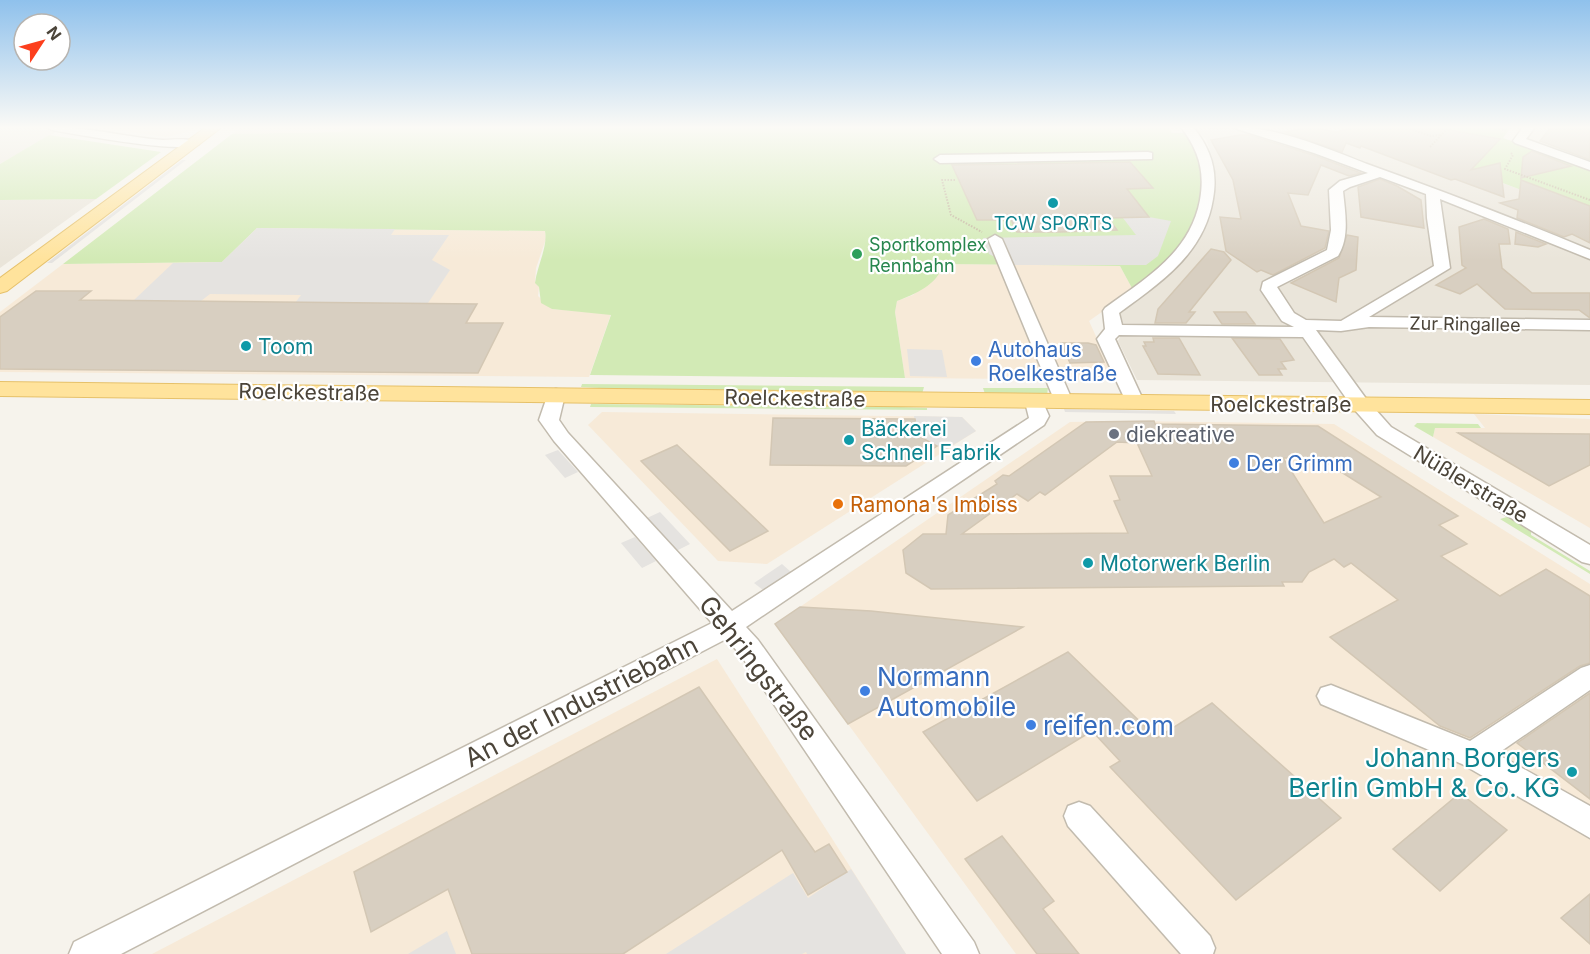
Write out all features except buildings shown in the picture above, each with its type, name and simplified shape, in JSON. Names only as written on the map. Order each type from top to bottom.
[{"type":"main road","points":[[0,287],[156,172]]},
{"type":"main road","name":"Roelckestraße","points":[[0,389],[1590,407]]},
{"type":"street","points":[[1135,402],[1106,339],[1112,321],[1170,268],[1200,230],[1206,212],[1209,172]]},
{"type":"street","points":[[1377,172],[1538,231],[1590,255]]},
{"type":"street","points":[[1360,404],[1306,329],[1288,317],[1269,290],[1269,285],[1333,253],[1336,248],[1339,215],[1336,190],[1345,184],[1381,173]]},
{"type":"street","name":"Zur Ringallee","points":[[1341,326],[1442,268],[1434,218],[1433,192]]},
{"type":"street","points":[[995,239],[1064,402]]},
{"type":"street","name":"Zur Ringallee","points":[[1112,321],[1306,329],[1369,322],[1590,325]]},
{"type":"street","name":"Gehringstraße","points":[[556,395],[549,420],[561,437],[749,647],[962,954]]},
{"type":"street","name":"An der Industriebahn","points":[[86,954],[730,625],[1037,421],[1040,416],[1034,402]]},
{"type":"street","name":"Nüßlerstraße","points":[[1360,404],[1384,431],[1590,556]]},
{"type":"street","points":[[1472,755],[1590,675]]},
{"type":"street","points":[[1331,696],[1472,755],[1544,794],[1590,823]]},
{"type":"street","points":[[1079,816],[1198,948]]},
{"type":"path","points":[[1512,172],[1590,200]]},
{"type":"path","points":[[955,180],[942,180],[951,215],[995,239]]},
{"type":"shaded area","points":[[167,172],[171,172],[52,263],[47,263]]},
{"type":"shaded area","points":[[1213,172],[1472,172],[1590,216],[1590,385],[1137,380],[1118,341],[1124,327],[1117,313],[1168,276],[1192,250],[1204,230],[1211,211]]},
{"type":"shaded area","points":[[96,199],[90,203],[0,268],[0,200]]},
{"type":"shaded area","points":[[1149,217],[1171,221],[1158,256],[1146,265],[1011,265],[989,254],[983,238],[1136,235],[1123,218]]},
{"type":"shaded area","points":[[257,228],[545,231],[546,239],[536,268],[535,282],[539,287],[538,296],[552,309],[611,314],[589,377],[0,372],[0,312],[63,264],[222,262]]},
{"type":"shaded area","points":[[257,228],[395,229],[391,235],[449,235],[432,260],[450,270],[428,303],[295,303],[301,295],[210,294],[201,301],[134,300],[173,263],[222,262]]},
{"type":"shaded area","points":[[943,264],[1120,266],[1133,290],[1089,321],[1116,380],[905,378],[895,312],[897,301],[913,295]]},
{"type":"shaded area","points":[[907,349],[942,350],[947,377],[910,376]]},
{"type":"shaded area","points":[[1064,409],[1174,411],[1176,414],[1065,412]]},
{"type":"shaded area","points":[[602,412],[962,417],[976,431],[767,564],[718,561],[588,425]]},
{"type":"shaded area","points":[[1474,414],[1590,419],[1590,528],[1433,437],[1435,428],[1485,428]]},
{"type":"shaded area","points":[[914,416],[962,417],[976,431],[945,450],[917,434]]},
{"type":"shaded area","points":[[1070,422],[1334,424],[1590,584],[1590,954],[1016,954],[775,624]]},
{"type":"shaded area","points":[[558,450],[578,472],[565,478],[545,455]]},
{"type":"shaded area","points":[[660,512],[690,544],[676,551],[647,518]]},
{"type":"shaded area","points":[[635,537],[656,561],[642,568],[621,543]]},
{"type":"shaded area","points":[[782,564],[791,572],[763,590],[754,583]]},
{"type":"shaded area","points":[[717,659],[906,954],[152,954]]},
{"type":"shaded area","points":[[851,869],[906,954],[807,954],[806,952],[802,954],[666,954],[793,873],[808,898]]},
{"type":"shaded area","points":[[447,931],[456,954],[408,954]]},
{"type":"green space","points":[[0,172],[134,172],[96,199],[0,200]]},
{"type":"green space","name":"Sportkomplex Rennbahn","points":[[183,172],[1202,172],[1201,194],[1191,227],[1172,254],[1133,290],[1120,266],[943,264],[931,283],[918,292],[897,301],[895,312],[905,378],[590,375],[611,315],[552,309],[541,303],[539,287],[535,283],[545,243],[545,231],[257,228],[222,262],[63,264]]},
{"type":"green space","points":[[1472,172],[1590,172],[1590,216]]},
{"type":"green space","points":[[582,384],[924,387],[922,394],[654,391],[581,387]]},
{"type":"green space","points":[[983,388],[1048,388],[1047,395],[985,394]]},
{"type":"green space","points":[[591,404],[901,407],[927,408],[927,410],[590,407]]},
{"type":"green space","points":[[1417,423],[1478,424],[1481,428],[1435,428],[1433,437],[1414,426]]},
{"type":"green space","points":[[1510,516],[1531,529],[1531,535],[1590,571],[1590,574],[1500,519]]},
{"type":"place","name":"TCW SPORTS","points":[[1053,203]]},
{"type":"place","name":"Sportkomplex Rennbahn","points":[[857,254]]},
{"type":"place","name":"Toom","points":[[246,346]]},
{"type":"place","name":"Autohaus Roelkestraße","points":[[976,361]]},
{"type":"place","name":"diekreative","points":[[1114,434]]},
{"type":"place","name":"Bäckerei Schnell Fabrik","points":[[849,440]]},
{"type":"place","name":"Der Grimm","points":[[1234,463]]},
{"type":"place","name":"Ramona's Imbiss","points":[[838,504]]},
{"type":"place","name":"Motorwerk Berlin","points":[[1088,563]]},
{"type":"place","name":"Normann Automobile","points":[[865,691]]},
{"type":"place","name":"reifen.com","points":[[1031,725]]},
{"type":"place","name":"Johann Borgers Berlin GmbH & Co. KG","points":[[1572,772]]}]
